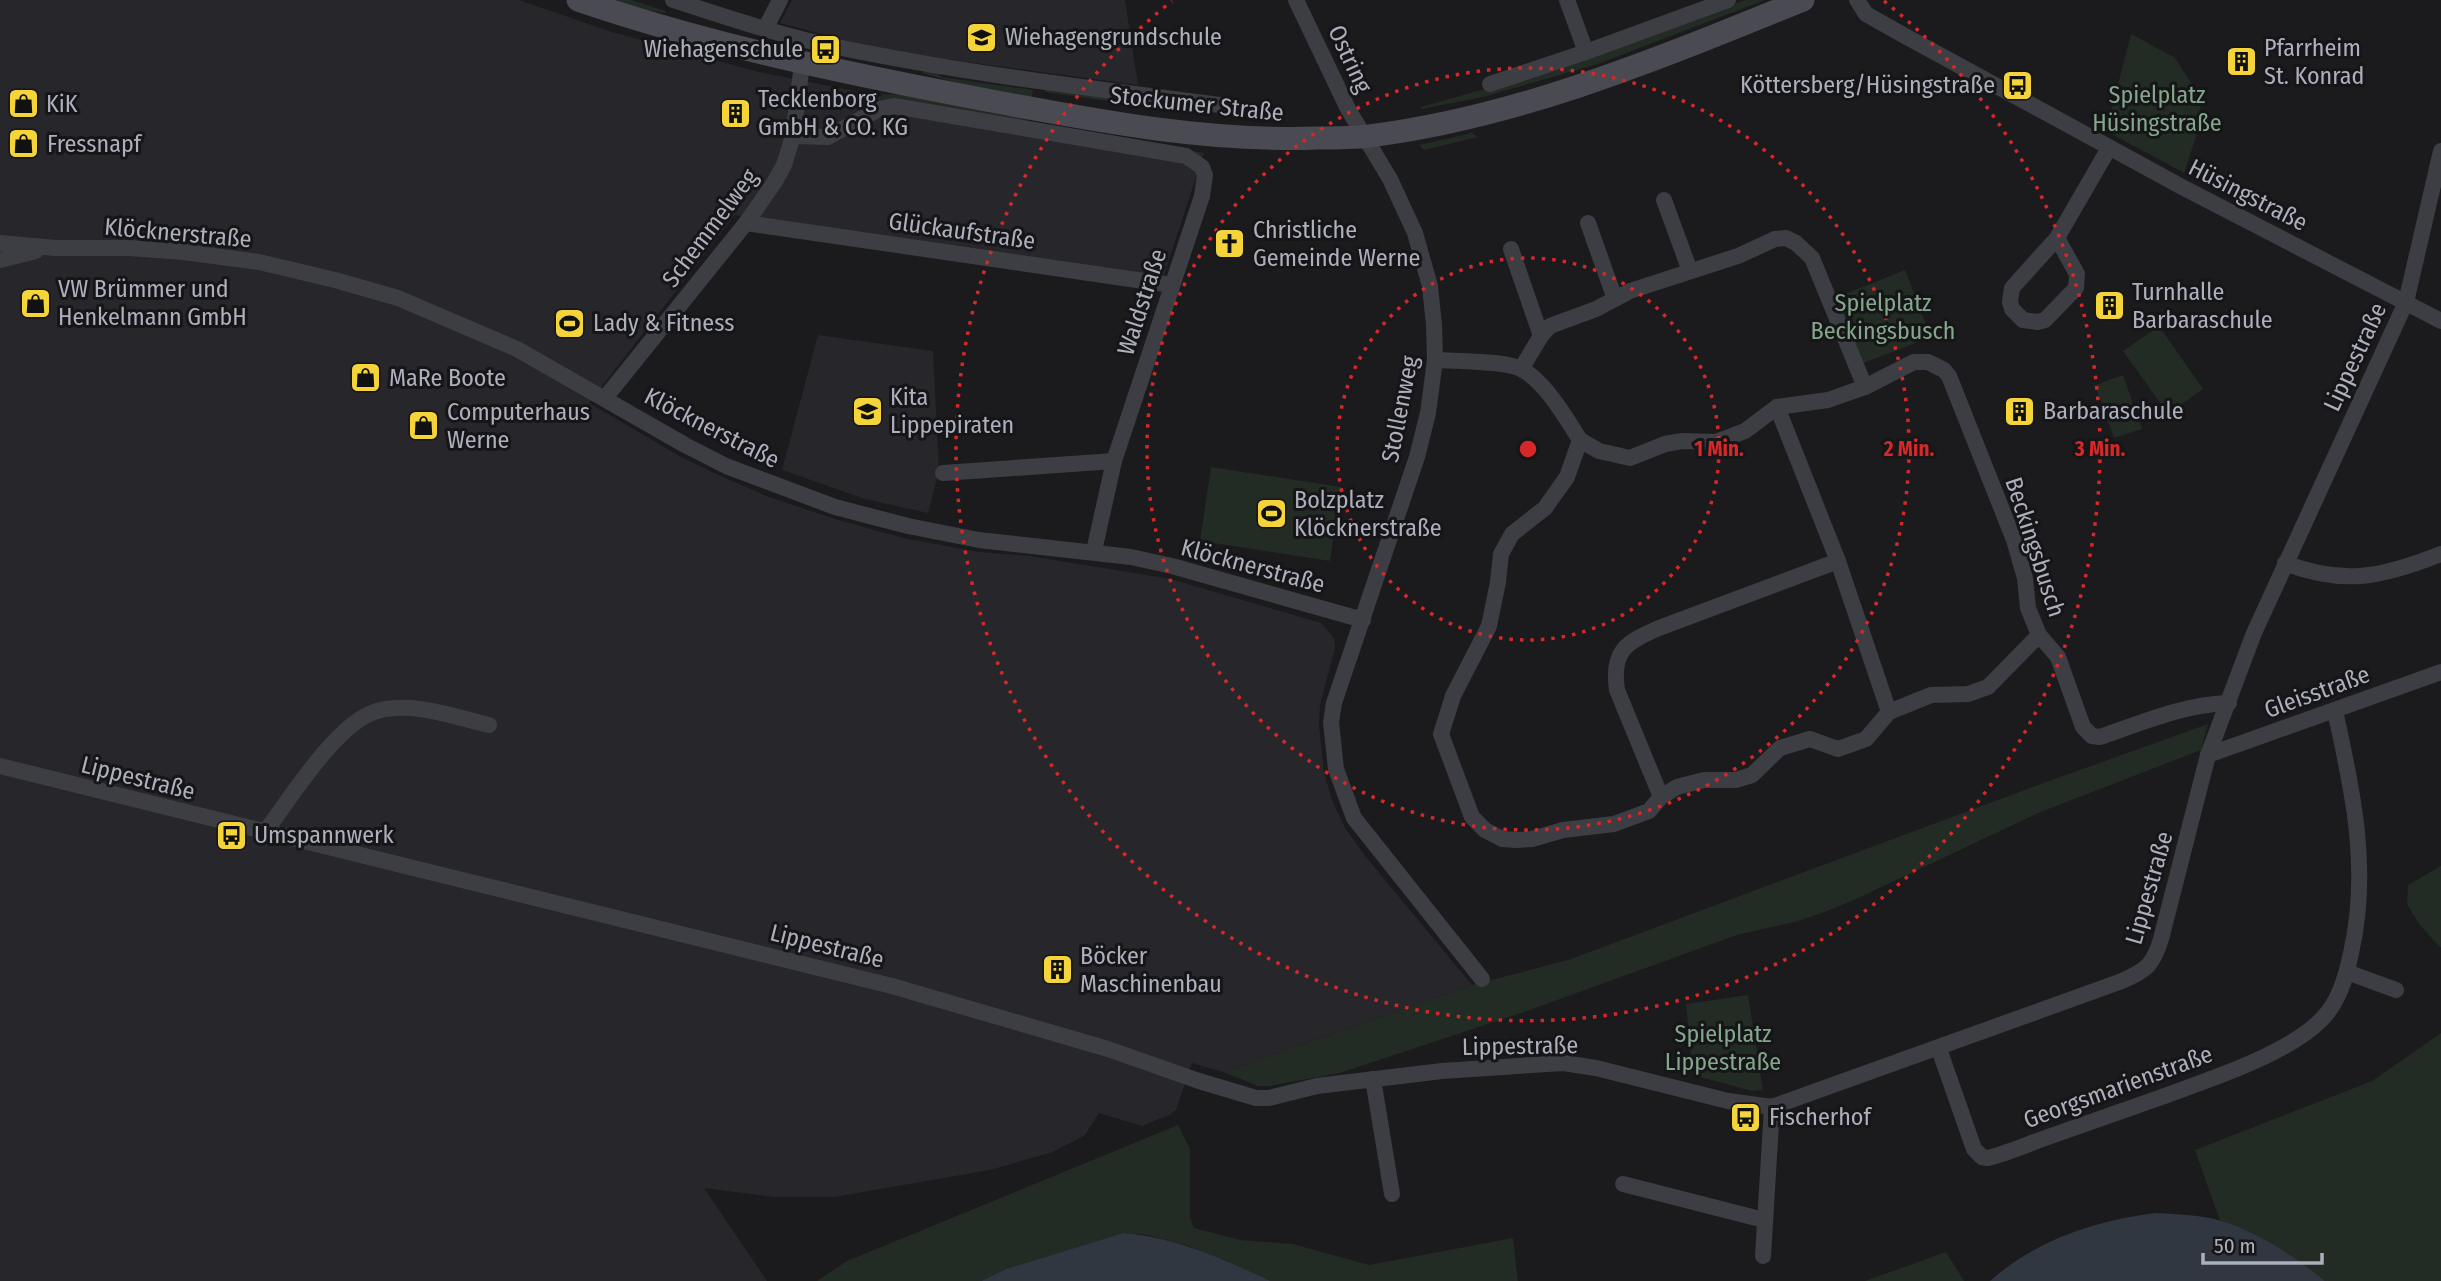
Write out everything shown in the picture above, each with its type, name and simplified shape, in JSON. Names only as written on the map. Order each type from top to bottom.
[{"type":"main road","name":"Stockumer Straße","points":[[578,0],[722,44],[802,64],[1147,128],[1279,140],[1366,137],[1468,118],[1623,72],[1803,0]]},
{"type":"street","name":"Stockumer Straße","points":[[673,0],[765,29],[878,55],[963,70],[1220,105]]},
{"type":"street","points":[[765,29],[780,0]]},
{"type":"street","name":"Ostring","points":[[1296,0],[1348,109],[1366,137]]},
{"type":"street","points":[[1567,0],[1586,52]]},
{"type":"street","points":[[1490,84],[1586,52],[1698,6],[1728,0]]},
{"type":"street","name":"Hüsingstraße","points":[[1857,0],[1866,14],[2109,148],[2441,321]]},
{"type":"street","name":"Schemmelweg","points":[[605,398],[746,223],[784,165],[793,136],[802,64]]},
{"type":"street","name":"Stockumer Straße","points":[[793,136],[828,137],[880,109],[894,106],[1186,156],[1195,160]]},
{"type":"street","name":"Stollenweg","points":[[1366,137],[1395,188],[1419,246],[1430,286],[1435,360],[1428,413],[1417,457],[1341,680],[1331,722],[1336,769],[1354,818],[1372,844],[1482,979]]},
{"type":"street","points":[[2057,238],[2077,274],[2076,288],[2045,320],[2023,320],[2012,309],[2012,288],[2057,238],[2109,148]]},
{"type":"street","name":"Lippestraße","points":[[0,766],[892,986],[1108,1049],[1256,1098],[1373,1079],[1531,1064],[1578,1064],[1728,1101],[1772,1107],[2122,981],[2147,969],[2157,954],[2208,755],[2254,633],[2284,562],[2406,302],[2437,188],[2441,151]]},
{"type":"street","name":"Waldstraße","points":[[1094,551],[1114,461],[1202,196],[1205,175],[1195,160]]},
{"type":"street","points":[[1664,200],[1690,271]]},
{"type":"street","name":"Glückaufstraße","points":[[746,223],[1171,285]]},
{"type":"street","points":[[1588,223],[1615,299]]},
{"type":"street","points":[[1521,369],[1550,326],[1596,309],[1630,291],[1738,256],[1775,239],[1786,238],[1796,243],[1812,258],[1865,387]]},
{"type":"street","name":"Klöcknerstraße","points":[[0,243],[56,248],[129,248],[184,252],[259,262],[335,280],[398,298],[495,339],[726,466],[835,507],[908,526],[979,540],[1094,551],[1172,566],[1363,620]]},
{"type":"street","name":"Klöcknerstraße","points":[[0,260],[56,248]]},
{"type":"street","points":[[1511,249],[1541,336]]},
{"type":"street","points":[[1435,360],[1487,363],[1521,369],[1558,406],[1580,440]]},
{"type":"street","name":"Beckingsbusch","points":[[2039,635],[1988,687],[1968,694],[1931,695],[1889,712],[1866,739],[1838,749],[1810,739],[1780,748],[1752,775],[1736,780],[1704,780],[1676,787],[1661,797],[1649,811],[1615,824],[1563,830],[1532,839],[1503,839],[1485,830],[1472,817],[1441,734],[1453,696],[1489,626],[1501,554],[1511,534],[1545,508],[1567,477],[1580,440],[1599,451],[1629,458],[1665,444],[1682,441],[1716,442],[1745,431],[1777,407],[1828,400],[1865,387],[1914,362],[1928,362],[1944,370],[1949,376],[2014,540],[2025,578],[2028,608],[2039,635],[2058,657],[2083,727],[2092,736],[2100,737],[2189,708],[2210,703],[2229,703]]},
{"type":"street","points":[[1777,407],[1838,561],[1889,712]]},
{"type":"street","points":[[943,473],[1114,461]]},
{"type":"street","points":[[2284,562],[2331,577],[2354,577],[2384,572],[2441,554]]},
{"type":"street","points":[[1661,797],[1617,690],[1615,676],[1621,651],[1632,639],[1838,561]]},
{"type":"street","name":"Gleisstraße","points":[[2208,755],[2441,672]]},
{"type":"street","points":[[265,832],[330,746],[361,718],[377,711],[421,709],[489,725]]},
{"type":"street","name":"Georgsmarienstraße","points":[[1939,1048],[1974,1149],[1982,1157],[1988,1158],[2200,1083],[2302,1036],[2331,1009],[2347,972],[2360,901],[2358,828],[2351,781],[2335,711]]},
{"type":"street","points":[[2347,972],[2396,990]]},
{"type":"street","points":[[1373,1079],[1392,1194]]},
{"type":"street","points":[[1763,1256],[1772,1107]]},
{"type":"street","points":[[1623,1184],[1764,1220]]},
{"type":"shaded area","points":[[0,0],[519,0],[612,32],[755,71],[909,102],[1204,153],[1163,278],[735,215],[589,403],[681,457],[723,477],[769,497],[835,519],[903,538],[979,552],[1029,556],[1171,579],[1321,623],[1334,638],[1335,648],[1320,705],[1319,725],[1324,772],[1332,800],[1345,828],[1366,857],[1472,985],[1223,1072],[1192,1063],[1176,1110],[1169,1115],[1142,1126],[1099,1113],[1085,1135],[1053,1152],[990,1170],[834,1197],[774,1197],[704,1188],[767,1281],[0,1281]]},
{"type":"shaded area","name":"Wiehagengrundschule","points":[[792,0],[1125,0],[1138,85],[885,51],[780,23]]},
{"type":"shaded area","name":"Kita Lippepiraten","points":[[818,335],[933,351],[939,471],[928,513],[865,499],[782,470]]},
{"type":"shaded area","points":[[2156,1213],[2210,1218],[2241,1228],[2285,1252],[2325,1281],[1990,1281],[2027,1254],[2068,1234],[2111,1221]]},
{"type":"shaded area","points":[[1123,1233],[1180,1244],[1271,1281],[981,1281],[1006,1269]]},
{"type":"green space","points":[[609,0],[631,0],[666,11],[637,9]]},
{"type":"green space","points":[[1745,0],[1765,0],[1595,65],[1483,97],[1421,109],[1585,60]]},
{"type":"green space","name":"Spielplatz Hüsingstraße","points":[[2131,34],[2174,57],[2202,99],[2196,137],[2184,173],[2106,131]]},
{"type":"green space","points":[[925,68],[936,69],[941,77],[1033,90],[1031,100],[922,73]]},
{"type":"green space","points":[[1046,87],[1216,111],[1194,112],[1045,92]]},
{"type":"green space","points":[[881,94],[910,95],[1028,118],[1027,123],[883,101]]},
{"type":"green space","points":[[1225,105],[1287,115],[1287,116],[1224,114]]},
{"type":"green space","points":[[1472,133],[1478,137],[1424,150],[1419,145]]},
{"type":"green space","name":"Spielplatz Beckingsbusch","points":[[1905,270],[1931,337],[1861,364],[1835,298]]},
{"type":"green space","points":[[2159,326],[2203,389],[2168,414],[2123,351]]},
{"type":"green space","points":[[2123,375],[2142,429],[2114,438],[2095,385]]},
{"type":"green space","name":"Bolzplatz Klöcknerstraße","points":[[1211,467],[1341,487],[1330,561],[1200,541]]},
{"type":"green space","points":[[2208,724],[2201,750],[2038,813],[1822,913],[1737,935],[1527,1011],[1340,1073],[1258,1086],[1223,1072],[1472,985],[1568,960]]},
{"type":"green space","points":[[2441,866],[2441,948],[2419,924],[2407,904],[2408,885]]},
{"type":"green space","name":"Spielplatz Lippestraße","points":[[1748,995],[1763,1090],[1752,1091],[1693,1075],[1686,1004]]},
{"type":"green space","points":[[2441,1033],[2441,1281],[2325,1281],[2288,1254],[2220,1221],[2195,1150],[2372,1081]]},
{"type":"green space","points":[[1178,1125],[1190,1149],[1190,1218],[1194,1228],[1240,1240],[1293,1244],[1369,1265],[1513,1238],[1518,1281],[1271,1281],[1186,1245],[1147,1235],[1123,1233],[1006,1269],[981,1281],[817,1281],[847,1261]]},
{"type":"green space","points":[[1946,1252],[1964,1281],[1865,1281]]},
{"type":"place","name":"Wiehagengrundschule","points":[[982,37]]},
{"type":"place","name":"Wiehagenschule","points":[[826,49]]},
{"type":"place","name":"Pfarrheim St. Konrad","points":[[2241,62]]},
{"type":"place","name":"Köttersberg/Hüsingstraße","points":[[2018,85]]},
{"type":"place","name":"KiK","points":[[23,104]]},
{"type":"place","name":"Tecklenborg GmbH & CO. KG","points":[[735,113]]},
{"type":"place","name":"Fressnapf","points":[[24,144]]},
{"type":"place","name":"Christliche Gemeinde Werne","points":[[1230,244]]},
{"type":"place","name":"VW Brümmer und Henkelmann GmbH","points":[[35,303]]},
{"type":"place","name":"Turnhalle Barbaraschule","points":[[2109,306]]},
{"type":"place","name":"Lady & Fitness","points":[[570,323]]},
{"type":"place","name":"MaRe Boote","points":[[366,378]]},
{"type":"place","name":"Kita Lippepiraten","points":[[867,411]]},
{"type":"place","name":"Barbaraschule","points":[[2020,411]]},
{"type":"place","name":"Computerhaus Werne","points":[[424,426]]},
{"type":"place","name":"Bolzplatz Klöcknerstraße","points":[[1271,514]]},
{"type":"place","name":"Umspannwerk","points":[[231,835]]},
{"type":"place","name":"Böcker Maschinenbau","points":[[1057,970]]},
{"type":"place","name":"Fischerhof","points":[[1746,1117]]}]
